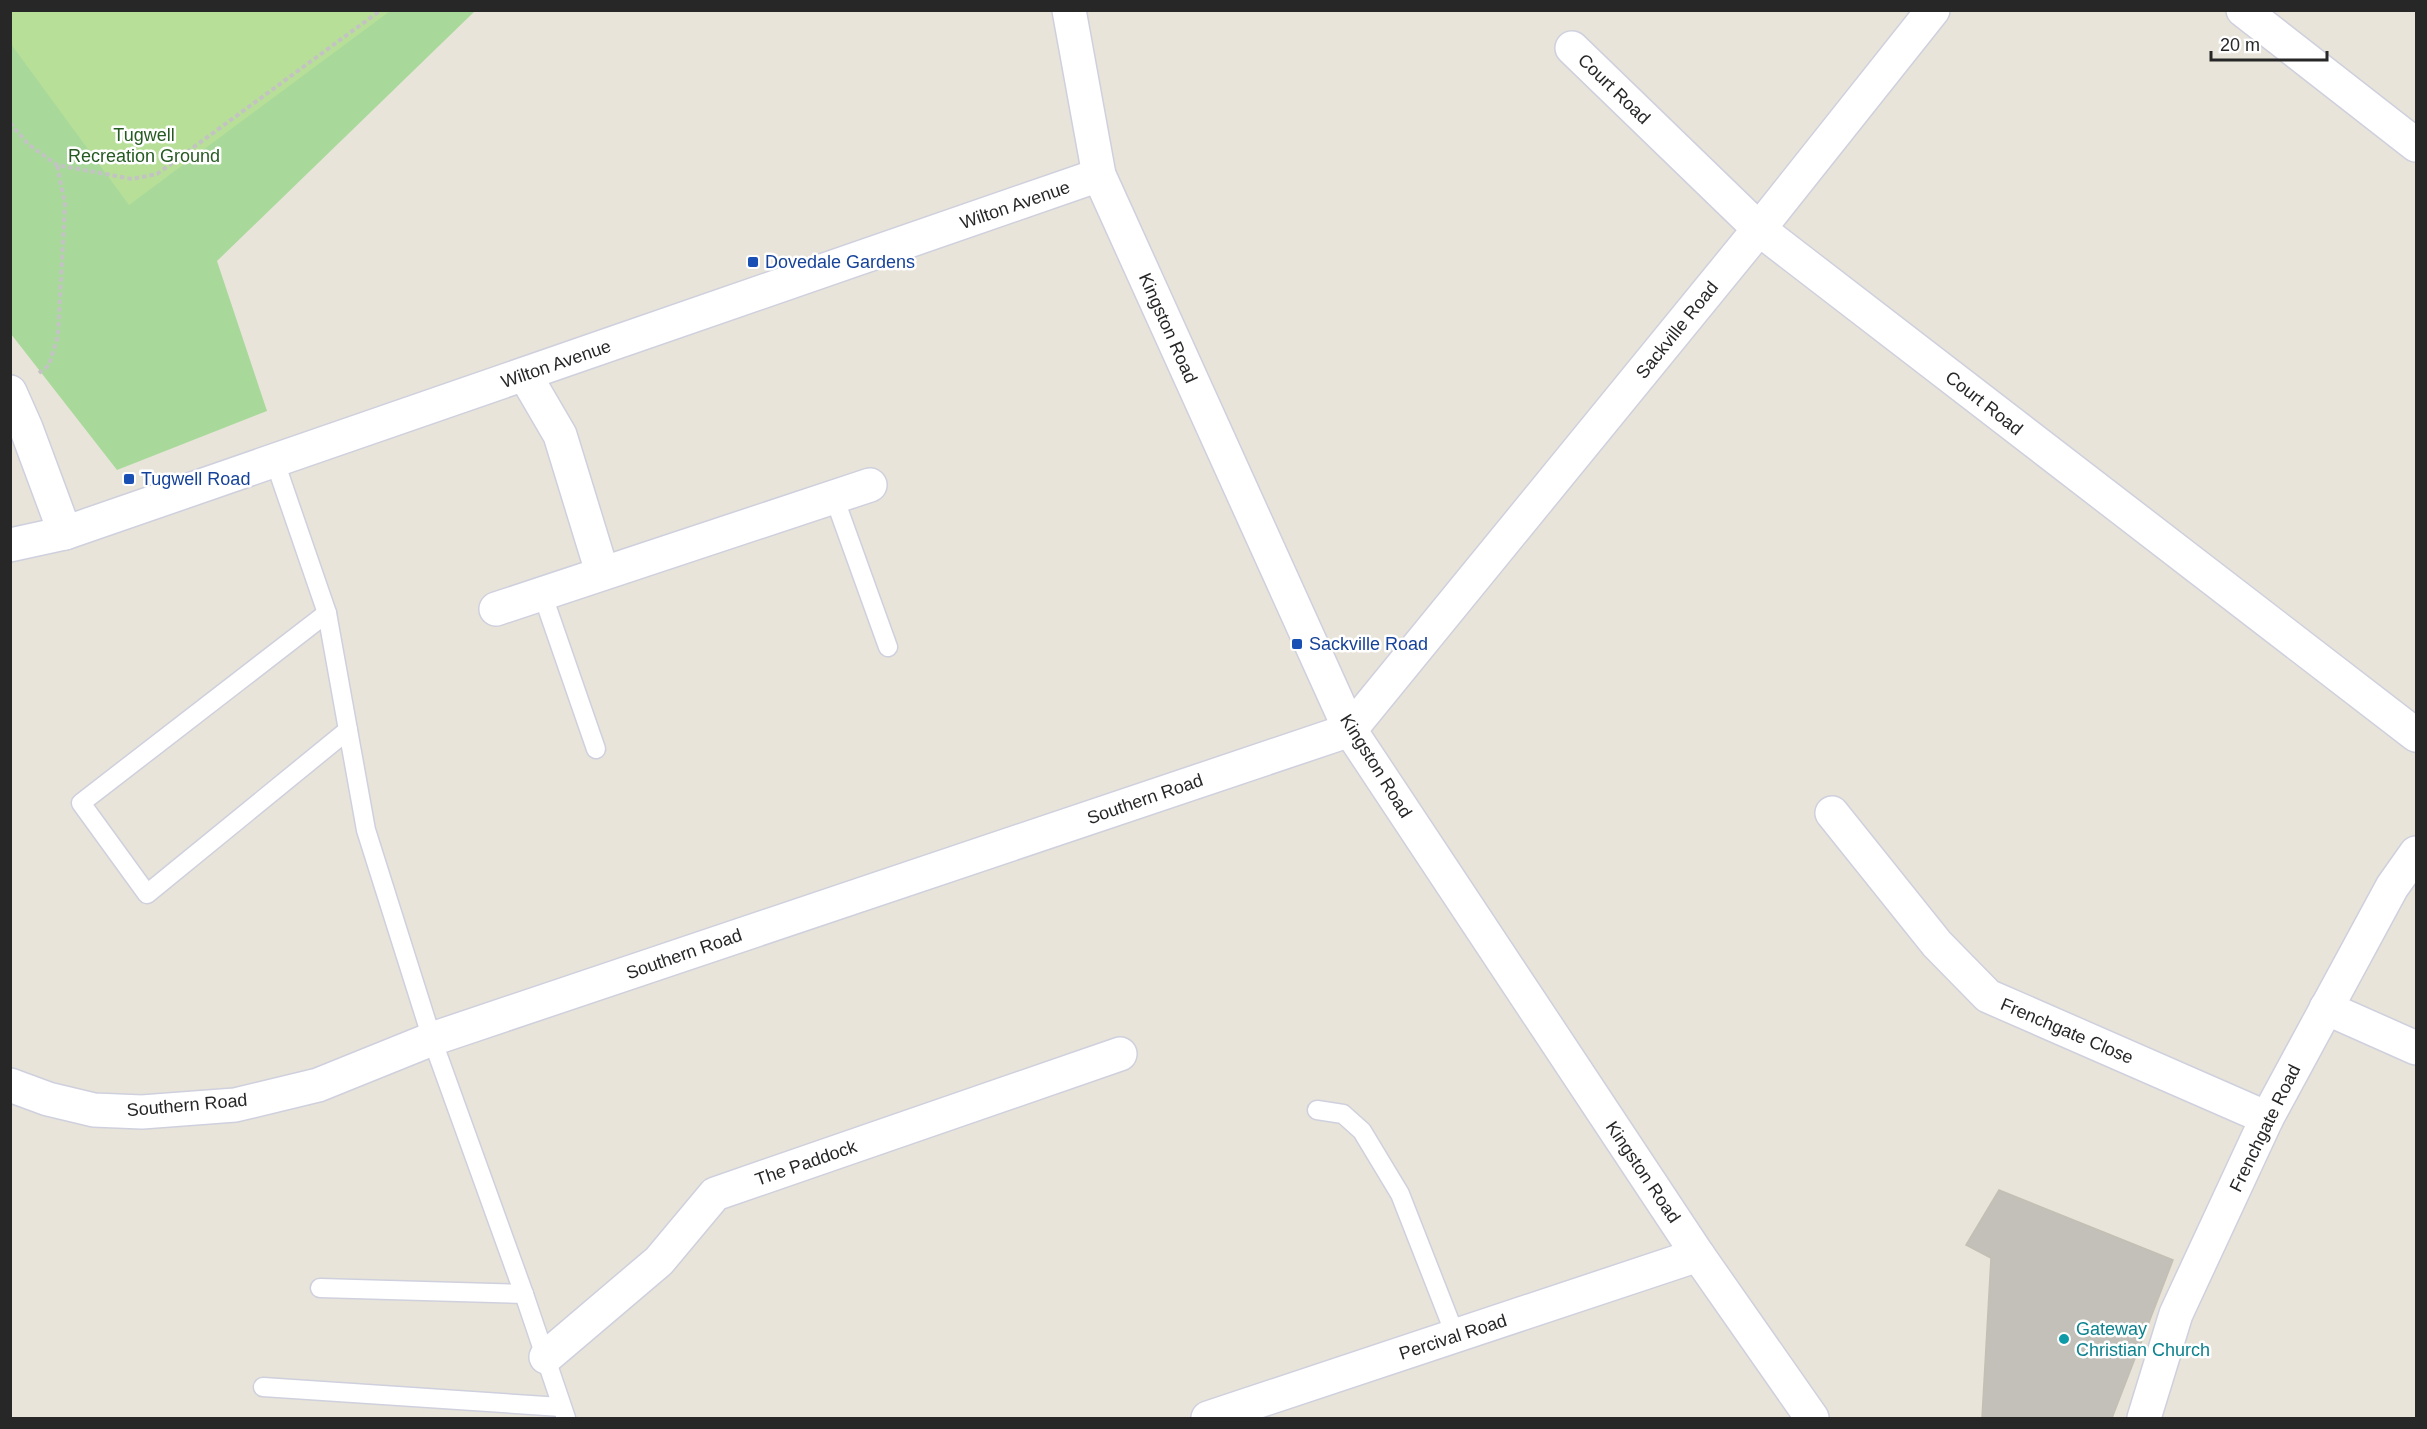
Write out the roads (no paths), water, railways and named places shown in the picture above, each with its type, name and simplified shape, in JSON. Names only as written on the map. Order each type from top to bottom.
[{"type":"street","name":"Kingston Road","points":[[1069,10],[1099,175],[1350,730],[1698,1255],[1812,1419]]},
{"type":"street","name":"Sackville Road","points":[[1350,730],[1759,229],[1933,10]]},
{"type":"street","points":[[2243,10],[2416,145]]},
{"type":"street","name":"Court Road","points":[[1572,48],[1759,229],[2416,735]]},
{"type":"street","name":"Wilton Avenue","points":[[10,545],[65,533],[1099,175]]},
{"type":"street","points":[[525,375],[560,435],[602,572]]},
{"type":"street","points":[[11,392],[65,533]]},
{"type":"street","points":[[496,609],[870,485]]},
{"type":"street","name":"Southern Road","points":[[10,1085],[48,1099],[94,1110],[142,1112],[235,1105],[318,1084],[432,1039],[1350,730]]},
{"type":"street","name":"Frenchgate Close","points":[[1832,813],[1938,944],[1988,996],[2268,1118]]},
{"type":"street","name":"Frenchgate Road","points":[[2144,1419],[2176,1314],[2268,1118],[2391,887],[2416,853]]},
{"type":"street","points":[[2326,1008],[2416,1048]]},
{"type":"street","name":"The Paddock","points":[[546,1357],[659,1261],[715,1194],[1120,1054]]},
{"type":"street","name":"Percival Road","points":[[1208,1419],[1698,1255]]},
{"type":"lane","points":[[263,1387],[563,1413],[524,1294],[432,1039],[366,830],[327,613],[274,459]]},
{"type":"lane","points":[[834,497],[888,647]]},
{"type":"lane","points":[[542,593],[596,749]]},
{"type":"lane","points":[[327,613],[81,803],[147,894],[348,730]]},
{"type":"lane","points":[[1317,1110],[1343,1114],[1362,1131],[1400,1194],[1456,1336]]},
{"type":"lane","points":[[320,1288],[524,1294]]},
{"type":"place","name":"Dovedale Gardens","points":[[753,262]]},
{"type":"place","name":"Tugwell Road","points":[[129,479]]},
{"type":"place","name":"Sackville Road","points":[[1297,644]]},
{"type":"place","name":"Gateway Christian Church","points":[[2064,1339]]},
{"type":"park label","name":"Tugwell Recreation Ground","points":[[144,145]]}]
